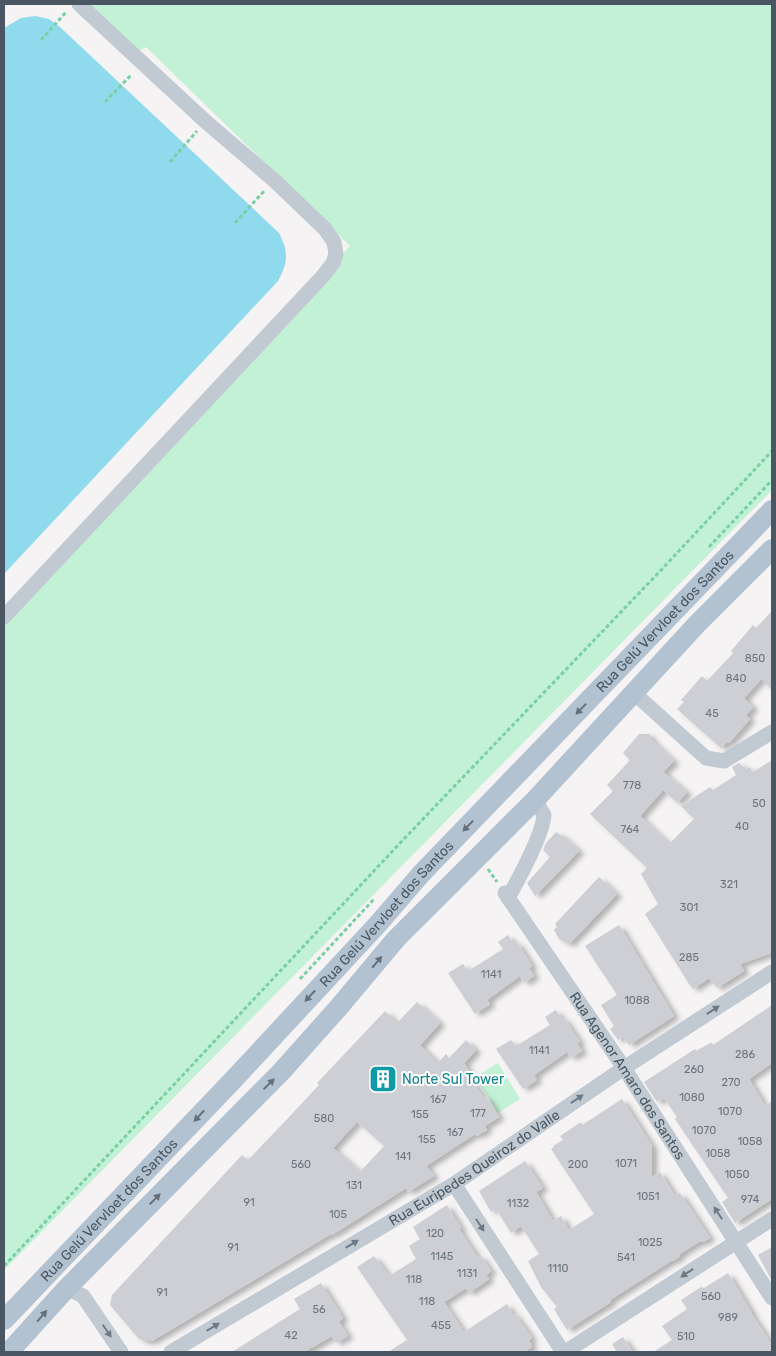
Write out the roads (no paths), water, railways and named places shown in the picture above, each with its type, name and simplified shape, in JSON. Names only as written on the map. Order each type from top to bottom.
[{"type":"main road","name":"Rua Gelú Vervloet dos Santos","points":[[4,1320],[234,1080],[378,924],[421,874],[772,510]]},
{"type":"main road","name":"Rua Gelú Vervloet dos Santos","points":[[9,1352],[67,1288],[281,1072],[396,939],[535,800],[696,624],[772,549]]},
{"type":"street","points":[[4,617],[323,276],[333,264],[336,254],[334,242],[325,229],[275,181],[205,121],[79,4]]},
{"type":"street","points":[[634,693],[706,758],[724,761],[772,732]]},
{"type":"street","name":"Rua Agenor Amaro dos Santos","points":[[535,800],[544,815],[542,827],[525,866],[506,895],[624,1068],[772,1298]]},
{"type":"street","name":"Rua Euripedes Queiroz do Valle","points":[[171,1352],[454,1184],[624,1068],[772,972]]},
{"type":"street","points":[[454,1184],[564,1352],[772,1219]]},
{"type":"street","points":[[67,1288],[83,1296],[121,1352]]},
{"type":"water","points":[[35,16],[49,19],[60,27],[279,233],[286,257],[284,269],[278,281],[4,574],[4,28],[21,18]]},
{"type":"place","name":"Norte Sul Tower","points":[[383,1079]]}]
